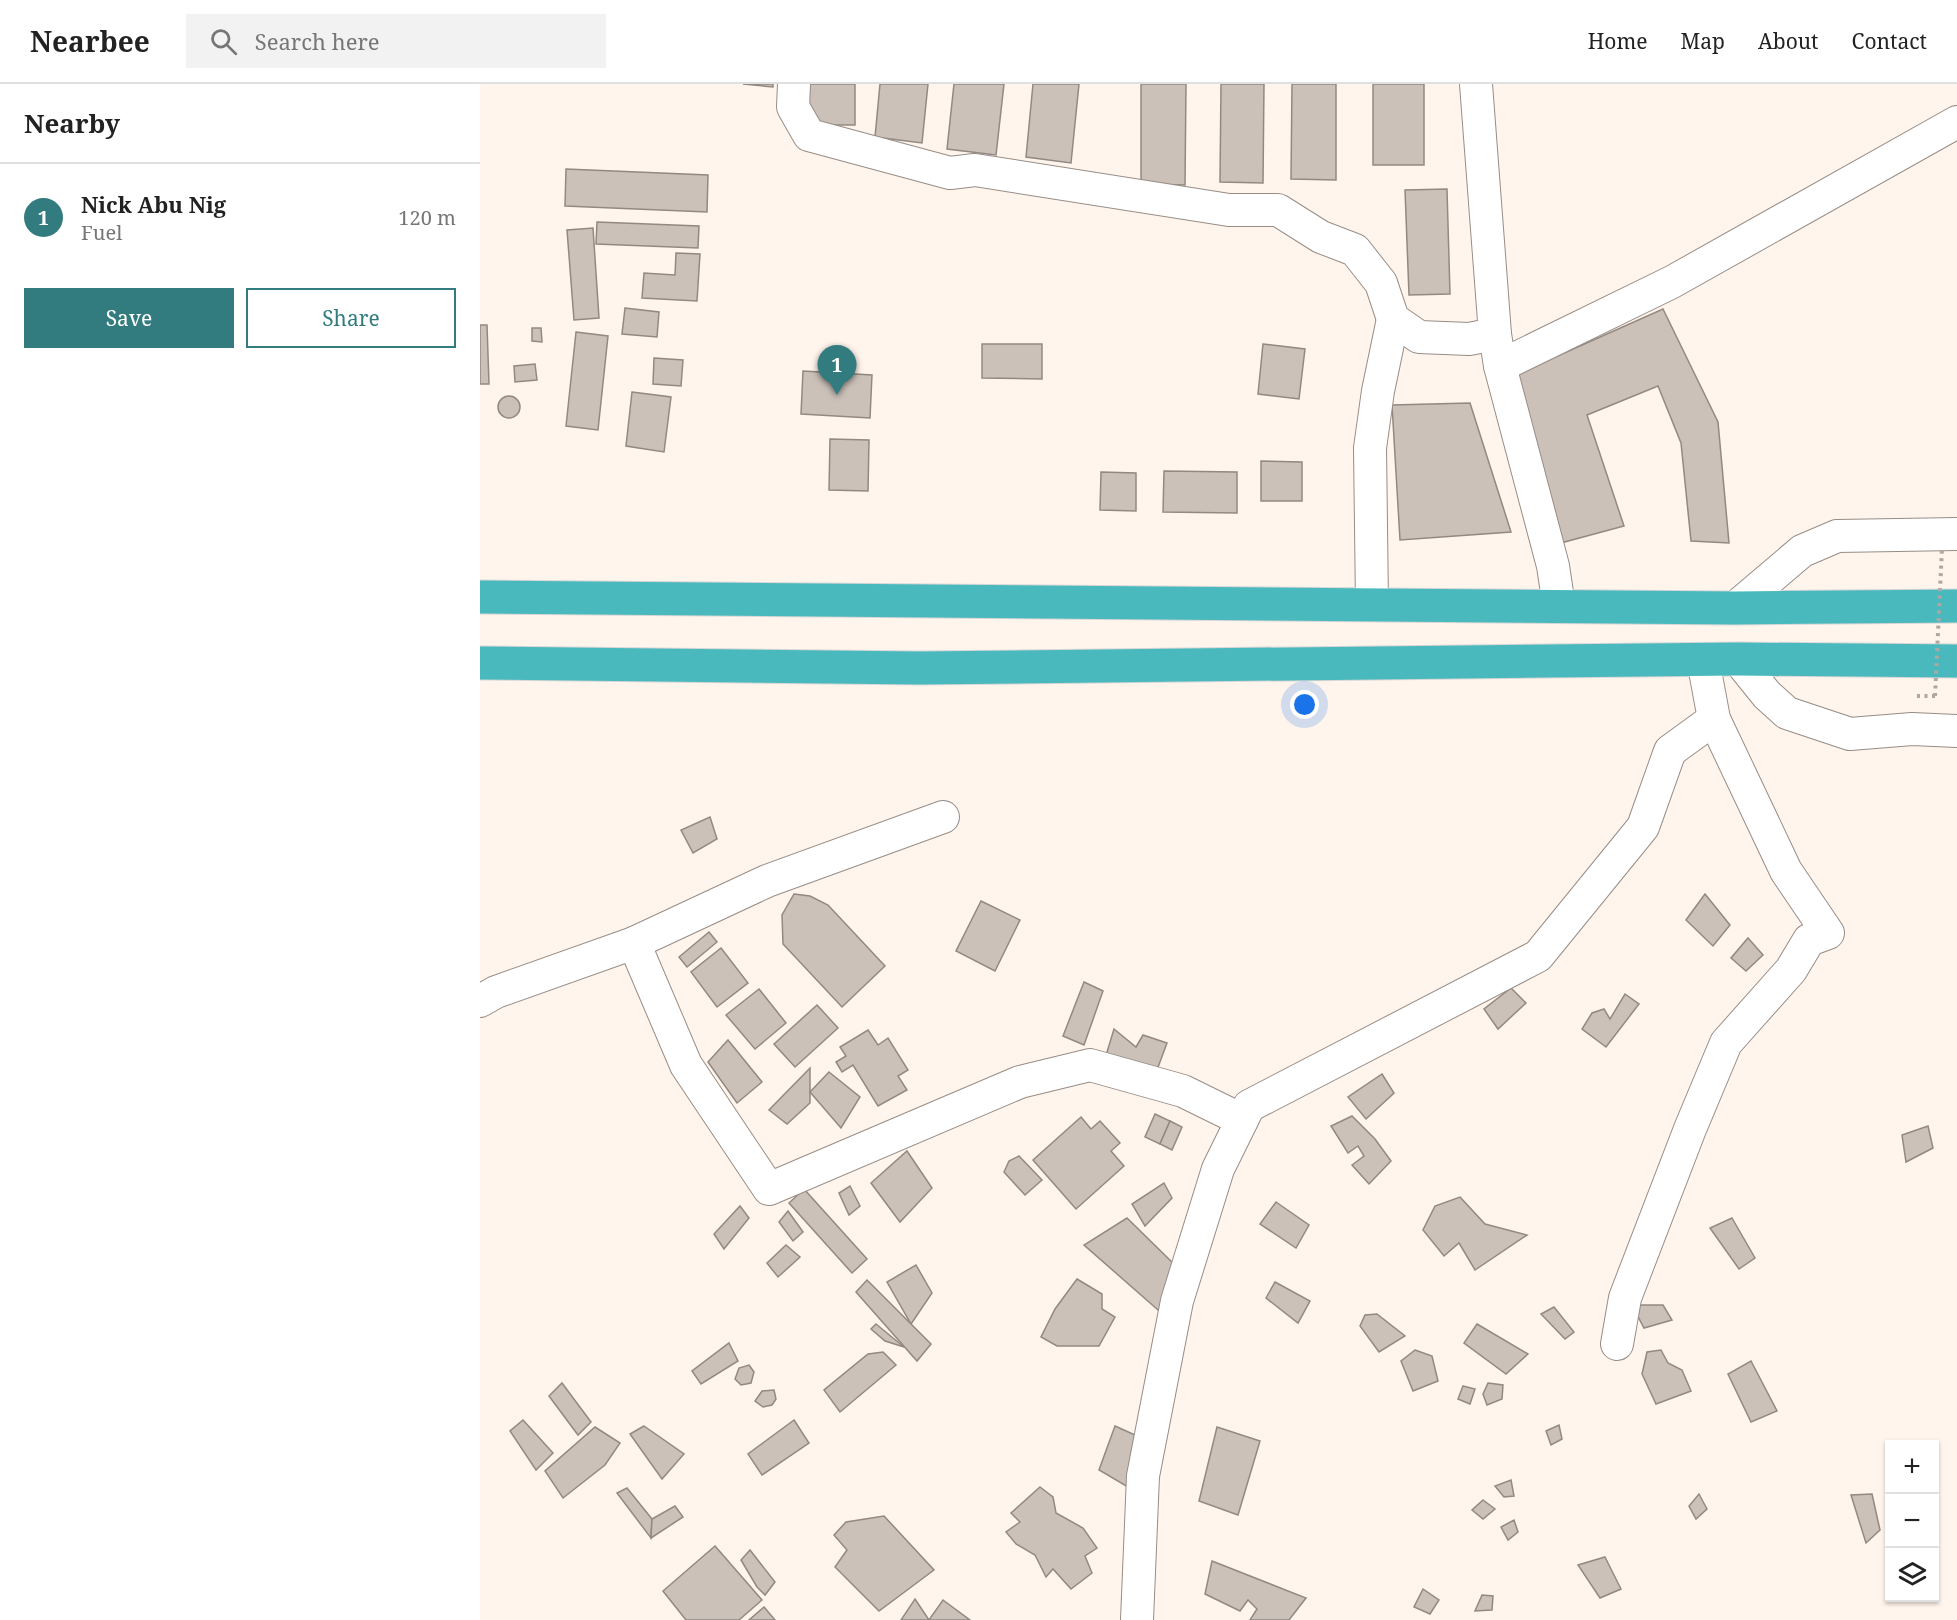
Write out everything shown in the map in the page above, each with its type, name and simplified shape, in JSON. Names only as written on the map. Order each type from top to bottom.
[{"type":"highway","points":[[480,597],[1735,608],[1957,606]]},
{"type":"highway","points":[[480,663],[919,668],[1738,659],[1957,661]]},
{"type":"street","points":[[794,84],[793,107],[809,135],[950,173],[975,170],[1229,210],[1278,210],[1321,237],[1355,250],[1381,283],[1393,319],[1378,391],[1370,448],[1372,604]]},
{"type":"street","points":[[1476,84],[1500,366],[1553,566],[1559,606]]},
{"type":"street","points":[[1500,366],[1672,282],[1957,122]]},
{"type":"street","points":[[1393,319],[1419,337],[1469,339],[1496,334]]},
{"type":"street","points":[[1735,608],[1802,551],[1837,536],[1950,541]]},
{"type":"street","points":[[1738,659],[1767,695],[1787,713],[1850,734],[1912,729],[1957,730]]},
{"type":"street","points":[[1617,1344],[1625,1298],[1690,1129],[1726,1043],[1791,970],[1809,940],[1828,933],[1786,871],[1714,718],[1702,660]]},
{"type":"street","points":[[1137,1620],[1143,1476],[1177,1301],[1218,1169],[1249,1106],[1538,956],[1643,827],[1670,751],[1714,718]]},
{"type":"street","points":[[480,1001],[496,992],[634,943],[767,881],[943,817]]},
{"type":"street","points":[[634,943],[686,1065],[769,1189],[1020,1082],[1090,1065],[1183,1091],[1242,1119]]},
{"type":"path","points":[[1935,696],[1950,541]]},
{"type":"building","points":[[743,84],[773,84],[773,87]]},
{"type":"building","points":[[806,84],[855,84],[855,125],[806,125]]},
{"type":"building","points":[[880,84],[928,84],[922,143],[875,137]]},
{"type":"building","points":[[954,84],[1004,84],[996,155],[947,149]]},
{"type":"building","points":[[1033,84],[1079,84],[1071,163],[1026,157]]},
{"type":"building","points":[[1141,84],[1186,84],[1185,185],[1141,184]]},
{"type":"building","points":[[1221,84],[1264,84],[1263,183],[1220,182]]},
{"type":"building","points":[[1292,84],[1336,84],[1336,180],[1291,179]]},
{"type":"building","points":[[1373,84],[1424,84],[1424,165],[1373,165]]},
{"type":"building","points":[[566,169],[708,175],[707,212],[565,206]]},
{"type":"building","points":[[1447,189],[1450,294],[1409,295],[1405,190]]},
{"type":"building","points":[[597,222],[699,226],[698,248],[596,244]]},
{"type":"building","points":[[593,228],[599,318],[574,320],[567,230]]},
{"type":"building","points":[[676,253],[700,254],[697,301],[642,298],[644,273],[675,275]]},
{"type":"building","points":[[625,308],[659,312],[657,337],[622,334]]},
{"type":"building","points":[[1663,309],[1718,422],[1729,543],[1691,541],[1681,443],[1658,386],[1587,415],[1624,526],[1557,544],[1508,378]]},
{"type":"building","points":[[480,325],[487,325],[489,384],[480,384]]},
{"type":"building","points":[[532,328],[541,328],[542,342],[532,341]]},
{"type":"building","points":[[576,332],[608,336],[598,430],[566,426]]},
{"type":"building","points":[[982,344],[1042,344],[1042,379],[982,378]]},
{"type":"building","points":[[1263,344],[1305,349],[1299,399],[1258,394]]},
{"type":"building","points":[[654,358],[683,360],[681,386],[653,384]]},
{"type":"building","points":[[535,364],[537,380],[515,382],[514,366]]},
{"type":"building","points":[[803,371],[872,375],[870,418],[801,414]]},
{"type":"building","points":[[632,392],[671,397],[664,452],[626,446]]},
{"type":"building","points":[[509,396],[517,399],[520,407],[517,415],[509,418],[501,415],[498,407],[501,399]]},
{"type":"building","points":[[1470,403],[1511,532],[1400,540],[1392,405]]},
{"type":"building","points":[[830,439],[869,440],[868,491],[829,490]]},
{"type":"building","points":[[1261,461],[1302,462],[1302,501],[1261,501]]},
{"type":"building","points":[[1164,471],[1237,472],[1237,513],[1163,512]]},
{"type":"building","points":[[1101,472],[1136,473],[1136,511],[1100,510]]},
{"type":"building","points":[[710,817],[717,839],[693,853],[681,830]]},
{"type":"building","points":[[794,894],[810,896],[828,905],[885,966],[842,1007],[783,944],[782,915]]},
{"type":"building","points":[[1705,894],[1730,925],[1713,946],[1686,920]]},
{"type":"building","points":[[981,901],[1020,920],[995,971],[956,951]]},
{"type":"building","points":[[709,932],[717,942],[687,967],[679,957]]},
{"type":"building","points":[[1748,938],[1763,955],[1746,971],[1731,958]]},
{"type":"building","points":[[721,948],[748,983],[717,1007],[691,972]]},
{"type":"building","points":[[1084,982],[1103,991],[1084,1045],[1063,1036]]},
{"type":"building","points":[[1511,988],[1526,1003],[1498,1029],[1484,1009]]},
{"type":"building","points":[[759,989],[786,1023],[755,1049],[726,1015]]},
{"type":"building","points":[[1625,994],[1639,1004],[1606,1047],[1582,1029],[1592,1013],[1604,1009],[1610,1019]]},
{"type":"building","points":[[817,1005],[838,1028],[795,1067],[774,1044]]},
{"type":"building","points":[[1114,1029],[1136,1047],[1143,1035],[1167,1043],[1154,1078],[1104,1062]]},
{"type":"building","points":[[868,1030],[878,1045],[888,1038],[908,1070],[898,1076],[907,1090],[878,1106],[853,1065],[842,1072],[836,1062],[846,1056],[840,1047]]},
{"type":"building","points":[[728,1040],[762,1082],[737,1103],[708,1062]]},
{"type":"building","points":[[810,1068],[810,1103],[787,1124],[769,1110]]},
{"type":"building","points":[[829,1072],[860,1097],[841,1128],[810,1092]]},
{"type":"building","points":[[1382,1074],[1394,1093],[1366,1119],[1348,1097]]},
{"type":"building","points":[[1155,1114],[1170,1121],[1160,1144],[1145,1137]]},
{"type":"building","points":[[1352,1116],[1375,1139],[1391,1161],[1369,1184],[1352,1165],[1364,1156],[1358,1146],[1348,1153],[1331,1126]]},
{"type":"building","points":[[1081,1117],[1091,1129],[1100,1121],[1120,1143],[1111,1151],[1124,1166],[1076,1209],[1033,1160]]},
{"type":"building","points":[[1170,1121],[1182,1127],[1172,1150],[1160,1144]]},
{"type":"building","points":[[1928,1126],[1933,1148],[1906,1162],[1902,1135]]},
{"type":"building","points":[[907,1151],[932,1188],[900,1222],[871,1183]]},
{"type":"building","points":[[1019,1156],[1042,1180],[1025,1195],[1004,1172],[1009,1161]]},
{"type":"building","points":[[1164,1183],[1172,1198],[1145,1226],[1132,1204]]},
{"type":"building","points":[[850,1186],[860,1206],[849,1215],[839,1193]]},
{"type":"building","points":[[804,1189],[867,1259],[852,1273],[789,1203]]},
{"type":"building","points":[[1460,1197],[1485,1224],[1527,1235],[1475,1270],[1459,1243],[1444,1256],[1423,1230],[1435,1206]]},
{"type":"building","points":[[1276,1202],[1309,1225],[1296,1248],[1260,1224]]},
{"type":"building","points":[[740,1206],[749,1218],[724,1249],[714,1234]]},
{"type":"building","points":[[788,1211],[803,1232],[793,1241],[779,1222]]},
{"type":"building","points":[[1127,1218],[1179,1269],[1166,1317],[1084,1245]]},
{"type":"building","points":[[1732,1218],[1755,1258],[1739,1269],[1710,1228]]},
{"type":"building","points":[[786,1245],[800,1257],[778,1277],[767,1263]]},
{"type":"building","points":[[916,1265],[932,1293],[911,1324],[887,1282]]},
{"type":"building","points":[[1077,1279],[1102,1294],[1102,1309],[1115,1317],[1099,1346],[1057,1346],[1041,1337],[1055,1309]]},
{"type":"building","points":[[867,1280],[931,1344],[917,1361],[856,1292]]},
{"type":"building","points":[[1275,1282],[1310,1301],[1298,1323],[1266,1298]]},
{"type":"building","points":[[1632,1305],[1663,1305],[1672,1320],[1644,1328]]},
{"type":"building","points":[[1554,1307],[1574,1332],[1565,1339],[1541,1314]]},
{"type":"building","points":[[1377,1314],[1405,1336],[1379,1352],[1360,1326],[1365,1315]]},
{"type":"building","points":[[876,1324],[904,1347],[885,1341],[871,1329]]},
{"type":"building","points":[[1477,1324],[1528,1354],[1506,1374],[1464,1343]]},
{"type":"building","points":[[729,1343],[738,1361],[701,1384],[692,1371]]},
{"type":"building","points":[[1415,1350],[1432,1356],[1438,1381],[1413,1391],[1401,1361]]},
{"type":"building","points":[[1661,1350],[1668,1363],[1682,1370],[1691,1391],[1656,1404],[1642,1374],[1647,1352]]},
{"type":"building","points":[[883,1352],[896,1365],[840,1412],[824,1390],[868,1354]]},
{"type":"building","points":[[1751,1361],[1777,1411],[1751,1422],[1728,1374]]},
{"type":"building","points":[[749,1365],[754,1372],[751,1383],[741,1385],[735,1379],[739,1368]]},
{"type":"building","points":[[562,1383],[591,1422],[578,1435],[549,1396]]},
{"type":"building","points":[[1488,1383],[1503,1385],[1502,1399],[1487,1405],[1483,1394]]},
{"type":"building","points":[[1463,1386],[1475,1389],[1470,1404],[1458,1399]]},
{"type":"building","points":[[774,1390],[776,1399],[772,1405],[763,1407],[755,1401],[762,1391]]},
{"type":"building","points":[[523,1420],[553,1453],[536,1470],[510,1431]]},
{"type":"building","points":[[794,1420],[809,1443],[762,1475],[748,1454]]},
{"type":"building","points":[[1559,1425],[1562,1439],[1551,1445],[1546,1431]]},
{"type":"building","points":[[644,1426],[684,1454],[662,1479],[630,1434]]},
{"type":"building","points":[[1115,1426],[1135,1435],[1128,1487],[1099,1470]]},
{"type":"building","points":[[595,1427],[620,1443],[605,1465],[563,1498],[545,1471]]},
{"type":"building","points":[[1217,1427],[1260,1441],[1238,1515],[1199,1501]]},
{"type":"building","points":[[1511,1480],[1514,1496],[1504,1497],[1495,1486]]},
{"type":"building","points":[[1040,1487],[1053,1497],[1056,1513],[1083,1528],[1097,1548],[1085,1556],[1092,1573],[1071,1589],[1053,1569],[1046,1577],[1035,1555],[1016,1544],[1006,1532],[1020,1522],[1011,1513]]},
{"type":"building","points":[[627,1488],[652,1519],[651,1538],[617,1493]]},
{"type":"building","points":[[1699,1494],[1707,1509],[1696,1519],[1689,1506]]},
{"type":"building","points":[[1872,1494],[1880,1530],[1866,1543],[1851,1495]]},
{"type":"building","points":[[1483,1500],[1495,1509],[1483,1519],[1472,1510]]},
{"type":"building","points":[[675,1506],[683,1517],[651,1538],[652,1519]]},
{"type":"building","points":[[884,1516],[934,1570],[879,1611],[835,1567],[847,1550],[834,1535],[846,1522]]},
{"type":"building","points":[[1514,1520],[1518,1532],[1508,1540],[1501,1527]]},
{"type":"building","points":[[715,1546],[762,1600],[739,1620],[686,1620],[663,1591]]},
{"type":"building","points":[[750,1550],[775,1582],[765,1595],[757,1587],[741,1560]]},
{"type":"building","points":[[1605,1557],[1621,1589],[1600,1598],[1578,1565]]},
{"type":"building","points":[[1212,1561],[1306,1598],[1289,1620],[1250,1620],[1257,1609],[1248,1600],[1240,1611],[1205,1594]]},
{"type":"building","points":[[1423,1589],[1439,1600],[1430,1614],[1414,1607]]},
{"type":"building","points":[[1482,1595],[1493,1596],[1492,1610],[1475,1611]]},
{"type":"building","points":[[915,1599],[929,1620],[901,1620]]},
{"type":"building","points":[[943,1600],[970,1620],[929,1620]]},
{"type":"building","points":[[764,1607],[775,1620],[749,1620]]},
{"type":"place","name":"Nick Abu Nig","points":[[837,395]]}]
